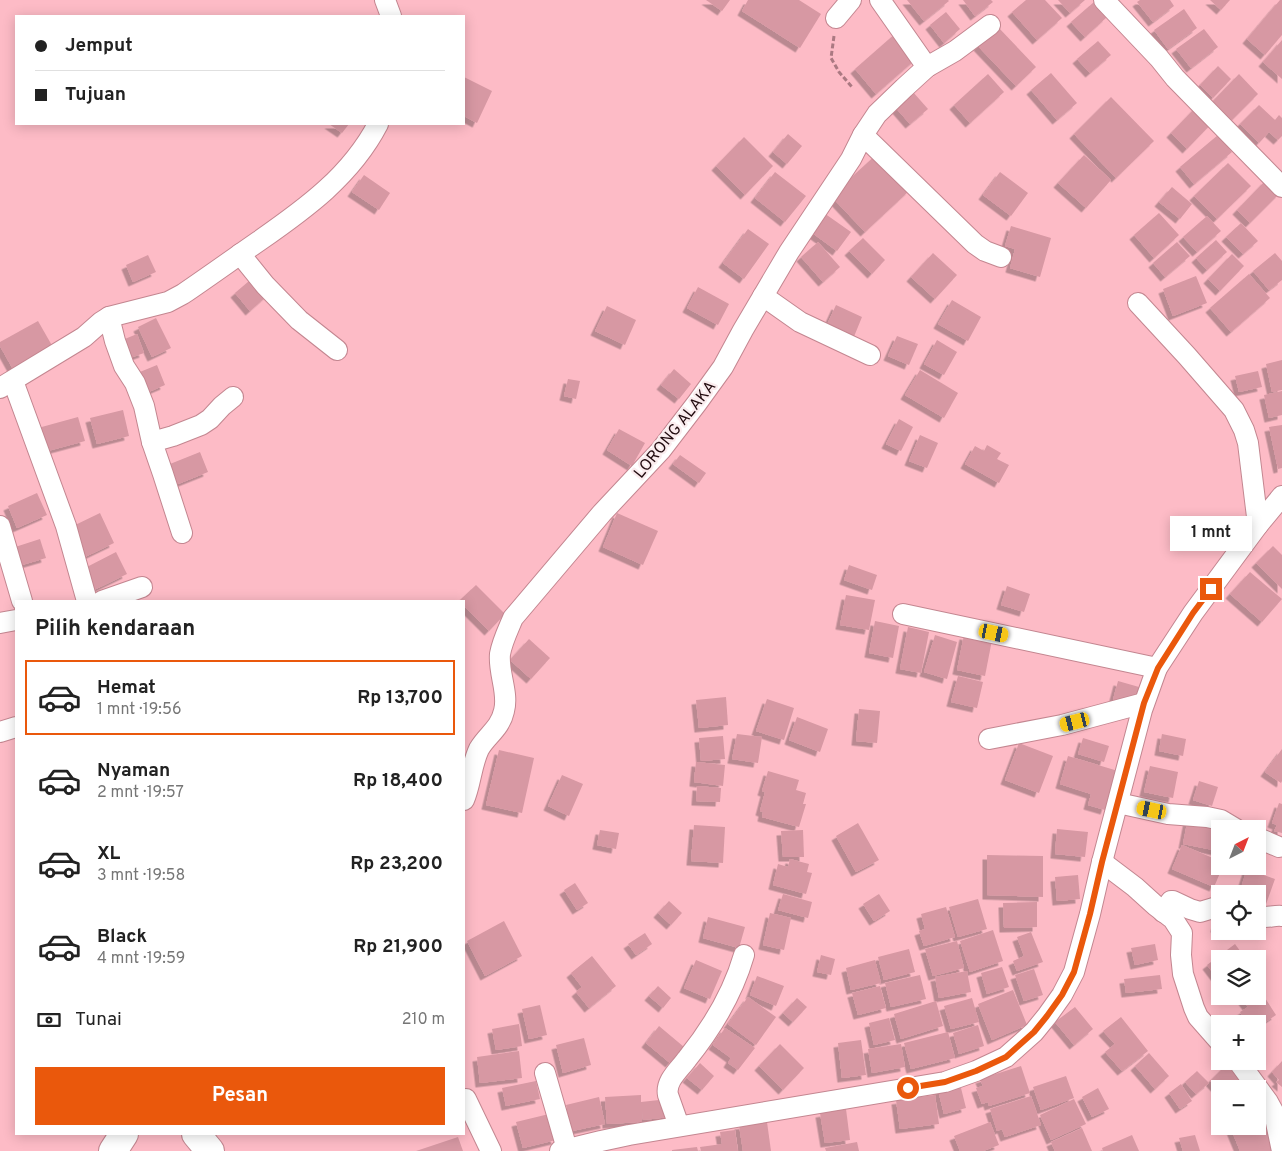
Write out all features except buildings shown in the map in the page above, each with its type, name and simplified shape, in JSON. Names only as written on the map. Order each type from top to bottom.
[{"type":"street","points":[[385,0],[391,15]]},
{"type":"street","points":[[836,18],[851,0]]},
{"type":"street","points":[[880,0],[927,67]]},
{"type":"street","points":[[1104,0],[1160,58],[1175,78],[1280,181]]},
{"type":"street","name":"LORONG ALAKA","points":[[465,798],[469,788],[473,763],[480,747],[500,723],[505,710],[500,655],[513,618],[602,513],[661,450],[723,367],[789,252],[851,160],[863,135],[877,114],[927,67],[955,51],[990,25]]},
{"type":"street","points":[[87,600],[66,526],[6,385],[84,337],[100,322],[109,317],[168,302],[183,294],[296,215],[325,191],[349,167],[369,141],[377,125]]},
{"type":"street","points":[[863,135],[975,244],[985,251],[1001,257]]},
{"type":"street","points":[[240,254],[265,285],[298,320],[337,350]]},
{"type":"street","points":[[763,296],[800,322],[870,355]]},
{"type":"street","points":[[1138,304],[1234,410],[1248,443],[1258,525]]},
{"type":"street","points":[[109,317],[124,366],[135,383],[144,406],[152,442],[182,533]]},
{"type":"street","points":[[152,442],[201,425],[233,397]]},
{"type":"street","points":[[545,1073],[564,1150],[601,1140],[679,1126],[945,1082],[976,1071],[1006,1057],[1034,1032],[1047,1016],[1062,995],[1074,972],[1144,703],[1158,668],[1193,613],[1258,525],[1282,496]]},
{"type":"street","points":[[0,526],[22,600]]},
{"type":"street","points":[[105,600],[142,587]]},
{"type":"street","points":[[903,614],[1158,668]]},
{"type":"street","points":[[0,623],[15,620]]},
{"type":"street","points":[[989,739],[1062,725],[1144,703]]},
{"type":"street","points":[[0,732],[15,727]]},
{"type":"street","points":[[1118,803],[1168,814],[1221,820]]},
{"type":"street","points":[[1266,841],[1279,847]]},
{"type":"street","points":[[1102,862],[1136,887],[1173,919],[1182,933],[1181,955],[1183,974],[1198,1017],[1211,1032]]},
{"type":"street","points":[[1163,912],[1173,901],[1200,912],[1211,909]]},
{"type":"street","points":[[1266,917],[1282,916]]},
{"type":"street","points":[[679,1126],[668,1095],[669,1082],[690,1056],[724,1005],[744,955]]},
{"type":"street","points":[[1245,1070],[1274,1113],[1282,1151]]},
{"type":"street","points":[[466,1099],[491,1151]]},
{"type":"street","points":[[113,1151],[123,1135]]},
{"type":"street","points":[[197,1135],[210,1151]]},
{"type":"path","points":[[836,18],[831,58],[839,72],[852,87]]},
{"type":"route","points":[[908,1088],[945,1082],[976,1071],[1006,1057],[1034,1032],[1062,995],[1074,972],[1144,703],[1158,668],[1193,613],[1211,589]]}]
